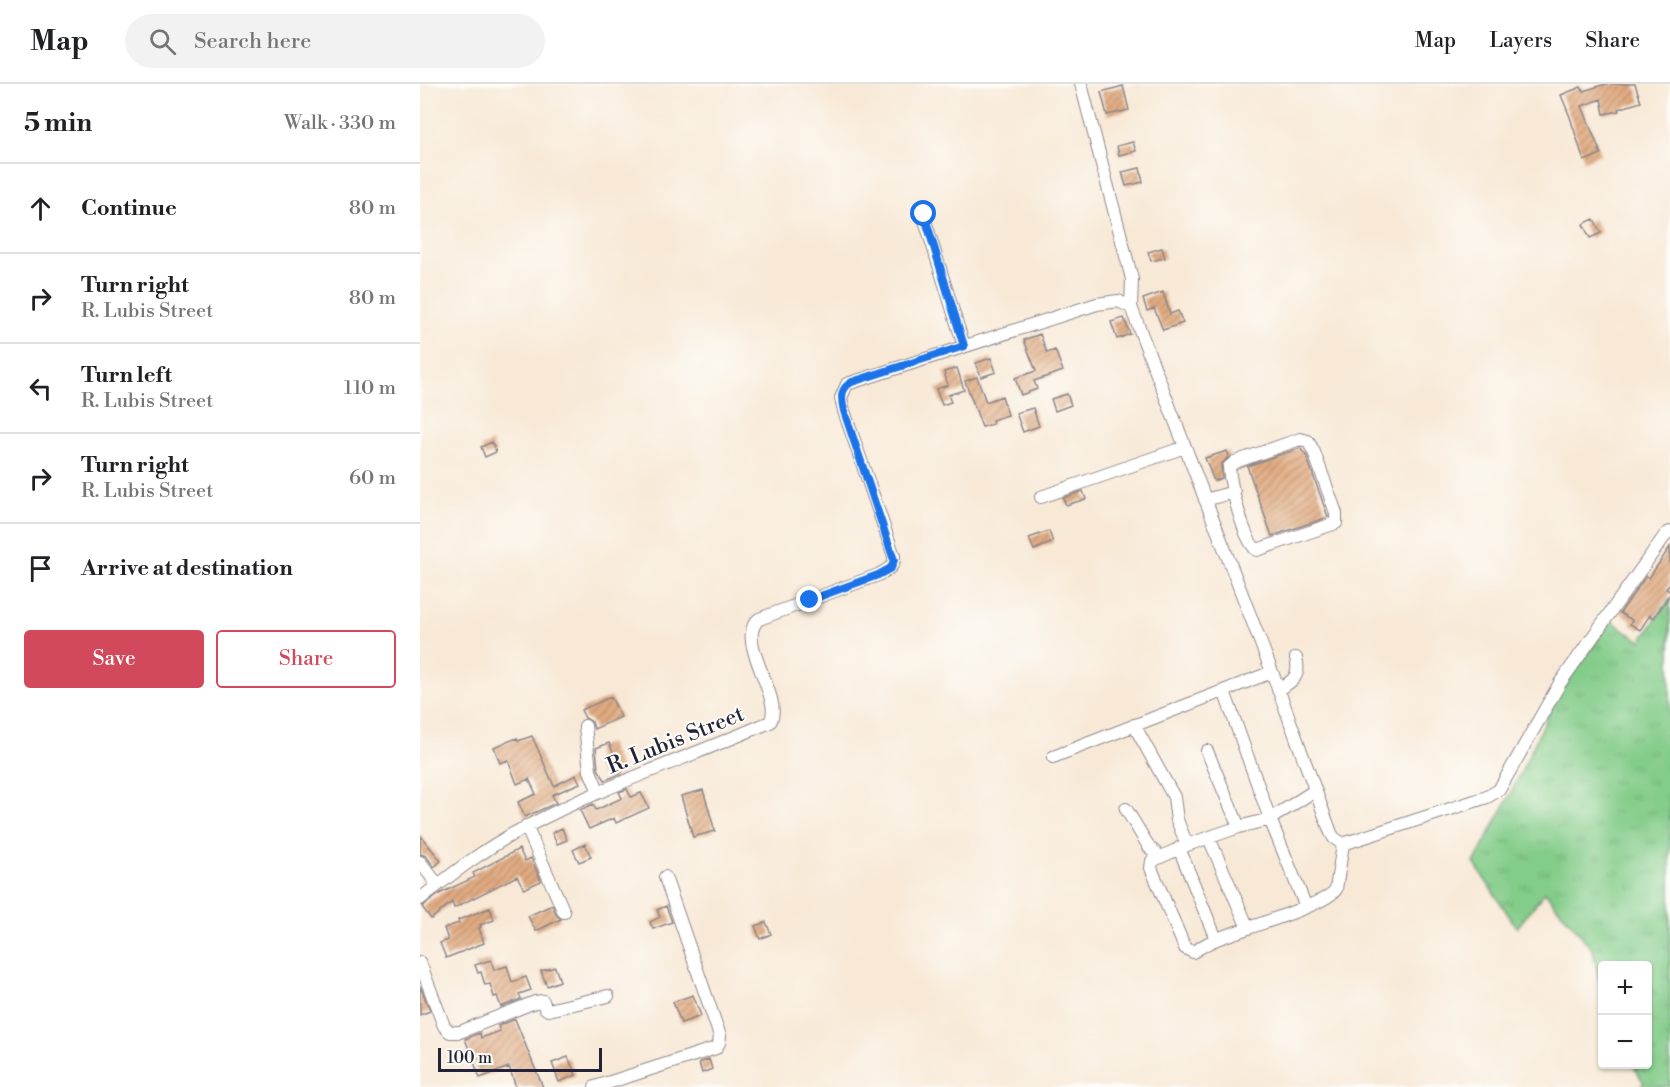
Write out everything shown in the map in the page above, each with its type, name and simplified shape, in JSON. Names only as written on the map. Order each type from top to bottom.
[{"type":"street","points":[[1081,84],[1132,279],[1131,308],[1272,672],[1314,791],[1334,838],[1343,844]]},
{"type":"street","points":[[924,214],[964,346]]},
{"type":"street","name":"R. Lubis Street","points":[[420,899],[498,842],[526,826],[598,792],[770,722],[771,704],[752,645],[751,634],[754,623],[759,619],[878,575],[891,568],[894,563],[894,555],[844,411],[841,398],[843,389],[852,382],[1097,304],[1118,301],[1131,308]]},
{"type":"street","points":[[1303,438],[1308,441],[1314,452],[1336,513],[1336,523],[1257,550],[1250,541],[1234,492],[1229,469],[1235,462],[1303,438]]},
{"type":"street","points":[[1041,497],[1185,447]]},
{"type":"street","points":[[1205,500],[1234,492]]},
{"type":"street","points":[[1343,844],[1487,797],[1499,790],[1560,683],[1670,532]]},
{"type":"street","points":[[1278,690],[1293,681],[1298,674],[1296,658]]},
{"type":"street","points":[[1053,756],[1272,672]]},
{"type":"street","points":[[1224,691],[1270,819],[1306,906]]},
{"type":"street","points":[[1134,725],[1174,797],[1183,847],[1216,939]]},
{"type":"street","points":[[585,726],[590,771],[598,792]]},
{"type":"street","points":[[1207,751],[1239,827]]},
{"type":"street","points":[[1314,791],[1270,819],[1239,827],[1152,861],[1151,868],[1185,948],[1193,952],[1216,939],[1306,906],[1335,892],[1343,844]]},
{"type":"street","points":[[1126,809],[1149,847],[1160,857]]},
{"type":"street","points":[[526,826],[564,912]]},
{"type":"street","points":[[1209,838],[1248,928]]},
{"type":"street","points":[[420,862],[438,885]]},
{"type":"street","points":[[599,1086],[716,1048],[719,1044],[720,1036],[665,877]]},
{"type":"street","points":[[420,963],[444,1026],[453,1032],[460,1032],[535,1002],[543,1001],[548,1010],[608,996]]},
{"type":"green space","points":[[1670,599],[1670,1087],[1640,1087],[1644,1083],[1635,1069],[1652,1069],[1652,961],[1598,961],[1598,973],[1593,950],[1545,892],[1517,928],[1474,863],[1510,795],[1558,694],[1611,621],[1641,641]]},
{"type":"building","points":[[1606,84],[1635,84],[1641,102],[1604,114],[1601,99],[1582,106],[1601,154],[1584,161],[1561,95],[1581,87],[1583,91]]},
{"type":"building","points":[[1123,86],[1129,110],[1107,115],[1101,92]]},
{"type":"building","points":[[1133,142],[1136,151],[1119,155],[1117,146]]},
{"type":"building","points":[[1140,168],[1143,182],[1126,186],[1122,172]]},
{"type":"building","points":[[1594,219],[1601,233],[1590,238],[1583,224]]},
{"type":"building","points":[[1162,248],[1165,258],[1151,261],[1148,252]]},
{"type":"building","points":[[1163,292],[1170,314],[1178,311],[1183,323],[1163,330],[1154,308],[1147,311],[1143,299]]},
{"type":"building","points":[[1124,318],[1130,334],[1117,339],[1111,322]]},
{"type":"building","points":[[1040,334],[1047,353],[1055,350],[1063,371],[1034,381],[1037,389],[1021,395],[1015,378],[1036,371],[1024,340]]},
{"type":"building","points":[[991,358],[996,372],[981,377],[976,363]]},
{"type":"building","points":[[957,368],[964,390],[948,395],[951,402],[942,405],[936,389],[948,385],[944,372]]},
{"type":"building","points":[[977,377],[986,402],[1002,396],[1008,415],[992,420],[993,424],[982,427],[965,381]]},
{"type":"building","points":[[1067,394],[1071,405],[1055,411],[1051,399]]},
{"type":"building","points":[[1033,408],[1039,426],[1023,432],[1016,413]]},
{"type":"building","points":[[492,442],[496,452],[485,457],[481,447]]},
{"type":"building","points":[[1300,448],[1306,455],[1328,517],[1272,536],[1247,466]]},
{"type":"building","points":[[1227,451],[1229,456],[1221,465],[1222,478],[1214,481],[1205,458]]},
{"type":"building","points":[[1083,491],[1086,499],[1066,505],[1063,498]]},
{"type":"building","points":[[1049,531],[1053,542],[1034,550],[1029,538]]},
{"type":"building","points":[[1670,547],[1670,583],[1666,589],[1670,591],[1670,594],[1654,618],[1650,615],[1640,630],[1630,624],[1632,620],[1620,613],[1646,576],[1649,578]]},
{"type":"building","points":[[611,697],[621,717],[594,729],[592,722],[585,718],[581,710]]},
{"type":"building","points":[[532,736],[554,786],[576,775],[580,783],[552,795],[556,803],[525,817],[518,802],[536,794],[529,779],[517,784],[508,760],[500,763],[494,747],[517,738],[518,741]]},
{"type":"building","points":[[609,743],[622,772],[605,780],[598,769],[596,748]]},
{"type":"building","points":[[627,789],[631,797],[641,793],[649,808],[616,823],[614,818],[589,829],[580,810],[593,804],[596,810],[622,798],[619,792]]},
{"type":"building","points":[[703,790],[715,831],[693,837],[681,796]]},
{"type":"building","points":[[562,828],[567,840],[557,844],[552,833]]},
{"type":"building","points":[[420,835],[441,861],[434,867],[426,856],[420,854]]},
{"type":"building","points":[[585,844],[591,857],[579,862],[573,850]]},
{"type":"building","points":[[519,849],[525,861],[531,858],[541,881],[524,889],[517,876],[454,908],[452,902],[431,919],[422,907],[441,893],[475,877],[473,873]]},
{"type":"building","points":[[552,905],[561,919],[536,931],[528,916]]},
{"type":"building","points":[[666,906],[672,922],[653,929],[650,922],[660,917],[657,910]]},
{"type":"building","points":[[490,908],[494,920],[480,925],[479,928],[484,943],[446,958],[440,943],[448,940],[444,928]]},
{"type":"building","points":[[766,922],[771,934],[760,939],[755,926]]},
{"type":"building","points":[[491,960],[494,970],[507,966],[512,982],[526,977],[531,990],[519,994],[521,999],[501,1007],[497,996],[494,997],[490,984],[485,985],[481,972],[478,973],[475,965]]},
{"type":"building","points":[[555,967],[560,981],[547,986],[541,971]]},
{"type":"building","points":[[420,986],[430,1011],[420,1015]]},
{"type":"building","points":[[693,995],[701,1016],[681,1023],[673,1002]]},
{"type":"building","points":[[515,1019],[543,1087],[516,1087],[509,1067],[480,1078],[465,1039],[480,1033],[481,1038],[500,1031],[498,1026]]},
{"type":"building","points":[[568,1057],[576,1075],[559,1082],[552,1063]]},
{"type":"building","points":[[709,1059],[712,1069],[702,1073],[699,1063]]},
{"type":"route","points":[[810,600],[878,575],[891,568],[894,563],[894,555],[853,443],[841,398],[843,389],[852,382],[964,346],[924,214]]}]
